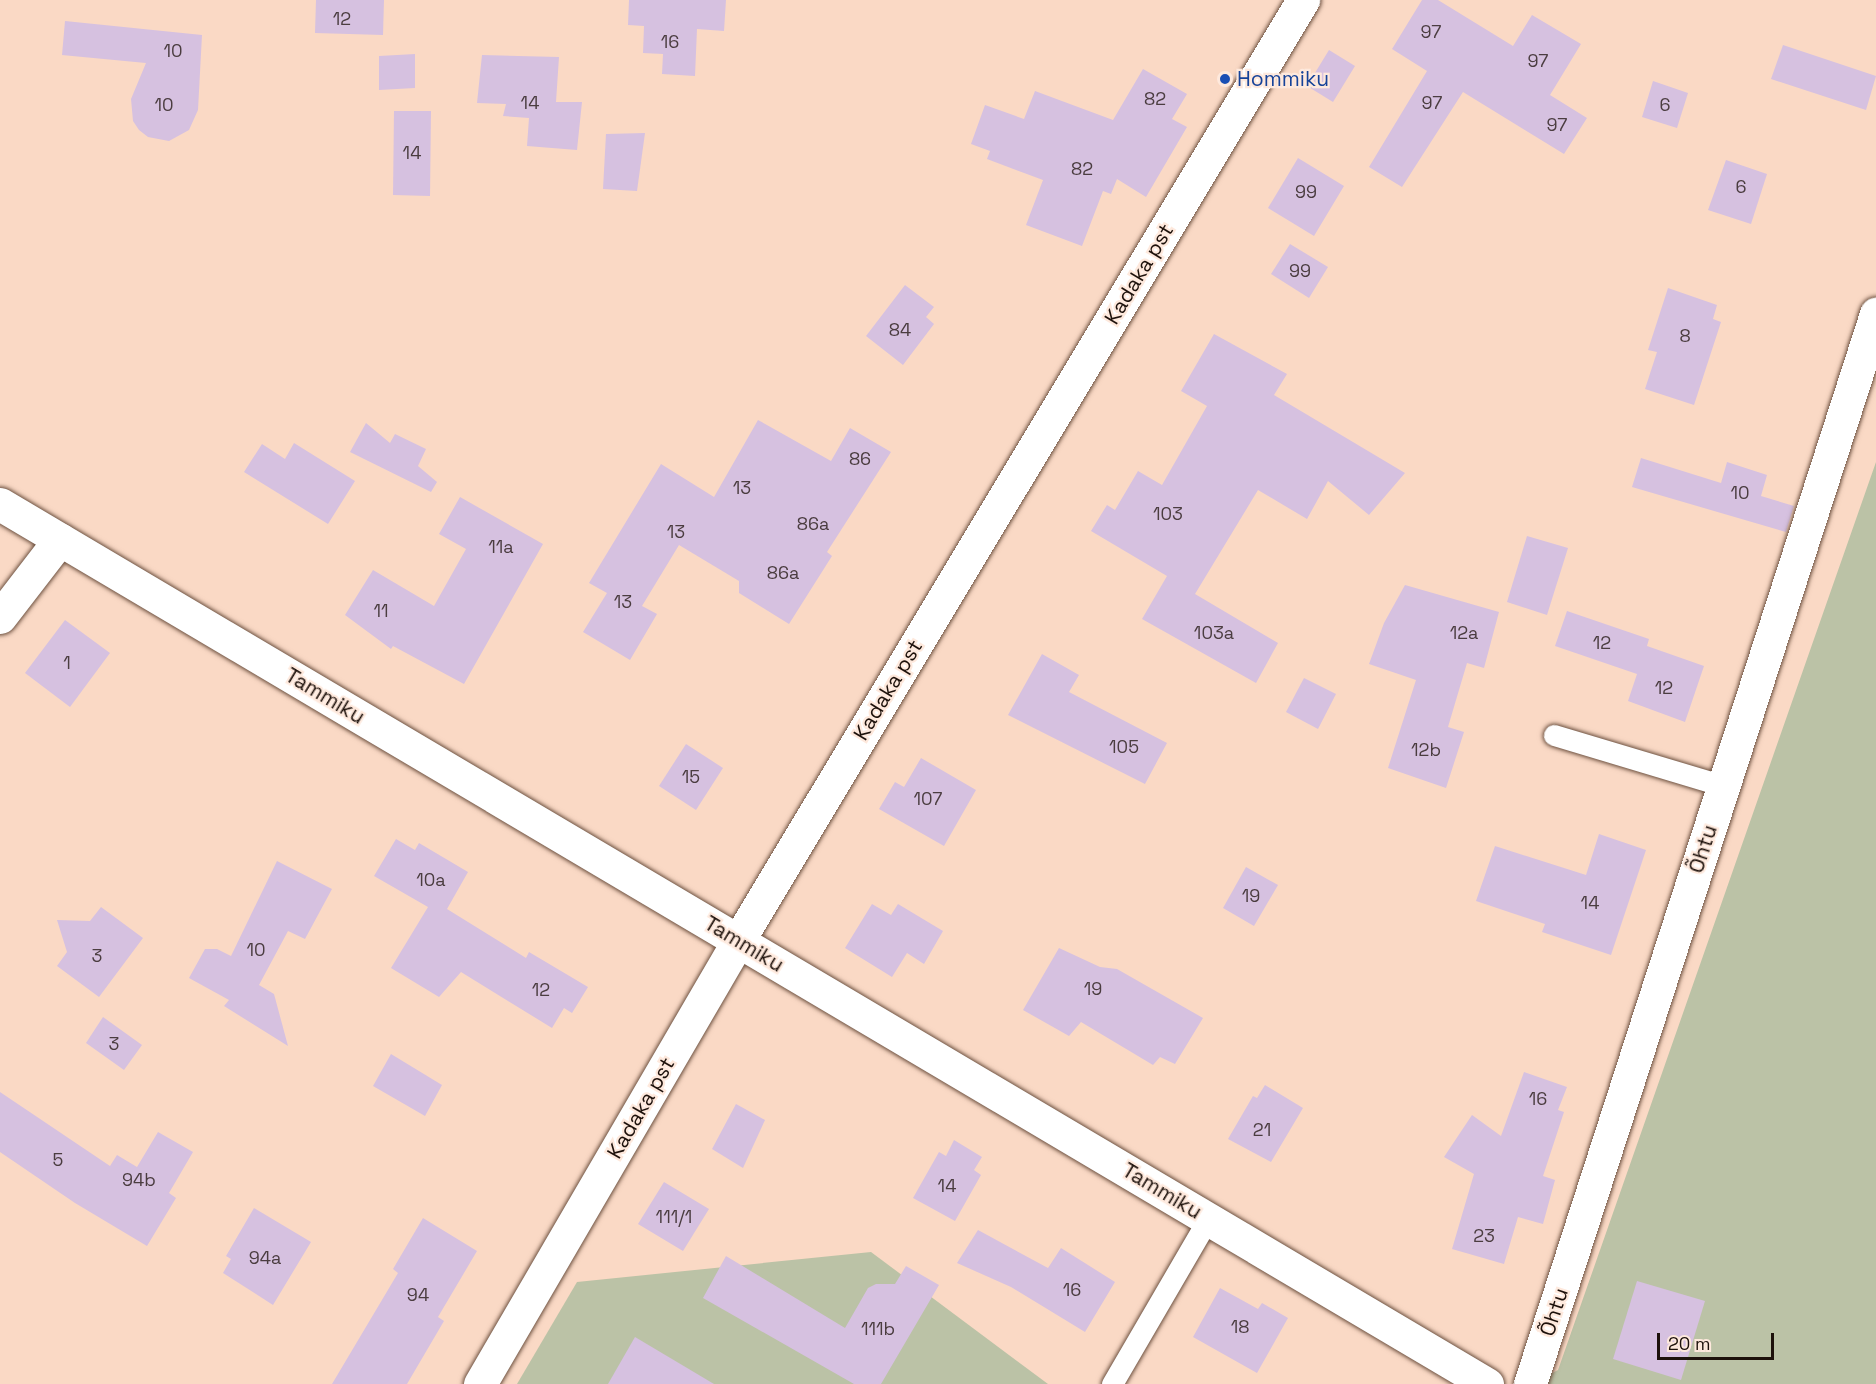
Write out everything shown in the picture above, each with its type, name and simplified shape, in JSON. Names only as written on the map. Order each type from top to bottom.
[{"type":"street","name":"Kadaka pst","points":[[480,1384],[738,941],[1303,0]]},
{"type":"street","name":"Õhtu","points":[[1530,1384],[1876,314]]},
{"type":"street","name":"Tammiku","points":[[0,504],[1487,1384]]},
{"type":"street","points":[[0,617],[60,539]]},
{"type":"lane","points":[[1554,735],[1724,786]]},
{"type":"lane","points":[[1112,1384],[1208,1219]]},
{"type":"green space","points":[[1876,462],[1876,1384],[1531,1384],[1558,1370]]},
{"type":"green space","points":[[871,1252],[1048,1384],[517,1384],[577,1282]]},
{"type":"building","points":[[316,0],[384,0],[383,35],[315,33]]},
{"type":"building","points":[[629,0],[726,0],[724,31],[697,29],[695,76],[662,74],[663,54],[643,53],[644,26],[628,25]]},
{"type":"building","points":[[1422,0],[1438,0],[1513,46],[1532,15],[1581,44],[1550,95],[1587,118],[1564,154],[1463,92],[1402,187],[1369,167],[1427,71],[1392,49]]},
{"type":"building","points":[[65,21],[202,35],[198,110],[189,130],[169,141],[148,137],[139,130],[133,121],[131,99],[146,63],[62,55]]},
{"type":"building","points":[[1783,45],[1876,76],[1866,110],[1771,79]]},
{"type":"building","points":[[1329,50],[1355,66],[1333,102],[1307,86]]},
{"type":"building","points":[[415,54],[415,88],[379,90],[379,56]]},
{"type":"building","points":[[482,55],[559,57],[556,102],[582,102],[577,150],[527,146],[529,118],[503,116],[506,104],[477,103]]},
{"type":"building","points":[[1143,69],[1187,94],[1172,119],[1187,127],[1146,197],[1117,179],[1111,194],[1103,191],[1082,246],[1026,225],[1043,180],[987,159],[990,151],[971,144],[985,105],[1024,119],[1035,91],[1113,120]]},
{"type":"building","points":[[1653,81],[1688,93],[1677,128],[1642,117]]},
{"type":"building","points":[[394,111],[431,111],[430,196],[393,195]]},
{"type":"building","points":[[645,133],[637,191],[603,189],[606,134]]},
{"type":"building","points":[[1298,158],[1344,186],[1314,236],[1268,208]]},
{"type":"building","points":[[1726,160],[1767,174],[1751,224],[1708,210]]},
{"type":"building","points":[[1290,244],[1328,267],[1309,298],[1271,274]]},
{"type":"building","points":[[905,285],[934,307],[926,317],[934,324],[903,365],[866,336]]},
{"type":"building","points":[[1668,288],[1717,305],[1713,319],[1721,322],[1694,405],[1645,389],[1657,352],[1648,350]]},
{"type":"building","points":[[1214,334],[1287,374],[1274,395],[1405,473],[1369,515],[1328,481],[1307,519],[1258,490],[1195,594],[1278,643],[1256,683],[1142,619],[1167,576],[1091,531],[1107,505],[1115,510],[1138,471],[1162,485],[1207,406],[1181,391]]},
{"type":"building","points":[[758,420],[831,461],[850,428],[891,452],[827,552],[832,556],[789,624],[739,593],[739,581],[679,545],[642,606],[657,614],[630,660],[583,632],[607,593],[589,583],[661,464],[714,497]]},
{"type":"building","points":[[366,423],[390,443],[395,434],[426,449],[418,466],[437,482],[431,492],[350,452]]},
{"type":"building","points":[[294,443],[355,481],[328,524],[244,472],[262,444],[285,459]]},
{"type":"building","points":[[1641,458],[1721,483],[1727,462],[1767,475],[1761,496],[1794,506],[1786,532],[1632,487]]},
{"type":"building","points":[[460,497],[543,544],[464,684],[393,646],[391,649],[345,615],[373,570],[434,606],[466,549],[439,534]]},
{"type":"building","points":[[1527,536],[1568,548],[1547,615],[1507,602]]},
{"type":"building","points":[[1405,585],[1499,612],[1484,668],[1467,663],[1448,727],[1464,732],[1446,788],[1388,768],[1416,680],[1369,664],[1384,623]]},
{"type":"building","points":[[1567,611],[1649,639],[1647,646],[1704,666],[1685,722],[1628,701],[1637,674],[1555,646]]},
{"type":"building","points":[[65,620],[110,653],[70,707],[25,673]]},
{"type":"building","points":[[1042,654],[1079,675],[1069,692],[1167,743],[1145,784],[1008,715]]},
{"type":"building","points":[[1304,678],[1336,694],[1318,729],[1286,712]]},
{"type":"building","points":[[686,744],[723,768],[696,810],[659,786]]},
{"type":"building","points":[[921,758],[976,790],[944,846],[879,809],[895,782],[904,787]]},
{"type":"building","points":[[1599,834],[1646,850],[1611,955],[1542,932],[1545,924],[1476,901],[1495,846],[1586,875]]},
{"type":"building","points":[[396,839],[415,850],[419,843],[468,872],[447,909],[526,958],[529,952],[588,987],[572,1013],[564,1008],[552,1028],[461,972],[439,997],[391,968],[428,907],[374,876]]},
{"type":"building","points":[[277,861],[332,889],[305,939],[288,931],[259,985],[274,994],[288,1046],[224,1006],[229,1000],[189,978],[205,949],[217,949],[231,956]]},
{"type":"building","points":[[1246,867],[1278,885],[1254,926],[1223,908]]},
{"type":"building","points":[[872,904],[891,915],[898,904],[943,931],[924,964],[907,953],[892,977],[845,948]]},
{"type":"building","points":[[101,907],[143,938],[99,997],[57,966],[67,952],[57,920],[90,921]]},
{"type":"building","points":[[1059,948],[1100,967],[1117,969],[1203,1018],[1175,1064],[1160,1057],[1153,1065],[1081,1022],[1069,1036],[1023,1010]]},
{"type":"building","points":[[103,1017],[142,1045],[124,1070],[86,1043]]},
{"type":"building","points":[[391,1054],[442,1085],[425,1116],[373,1086]]},
{"type":"building","points":[[1524,1072],[1567,1087],[1558,1110],[1564,1112],[1543,1176],[1555,1180],[1543,1224],[1518,1217],[1504,1264],[1452,1249],[1474,1174],[1444,1157],[1472,1115],[1501,1136]]},
{"type":"building","points":[[1265,1085],[1303,1108],[1271,1162],[1228,1139],[1253,1096],[1257,1098]]},
{"type":"building","points":[[0,1092],[110,1166],[117,1155],[137,1167],[158,1132],[193,1152],[169,1193],[176,1198],[147,1246],[75,1203],[0,1152]]},
{"type":"building","points":[[736,1104],[765,1120],[743,1168],[712,1149]]},
{"type":"building","points":[[954,1140],[982,1157],[974,1170],[981,1175],[955,1221],[913,1198],[939,1152],[946,1156]]},
{"type":"building","points":[[664,1182],[709,1209],[683,1251],[638,1224]]},
{"type":"building","points":[[254,1208],[311,1242],[273,1305],[223,1273],[231,1259],[226,1256]]},
{"type":"building","points":[[423,1218],[477,1251],[438,1317],[444,1321],[407,1384],[332,1384],[398,1273],[393,1269]]},
{"type":"building","points":[[978,1230],[1048,1268],[1061,1248],[1115,1282],[1085,1332],[1011,1287],[957,1263]]},
{"type":"building","points":[[726,1256],[845,1328],[868,1288],[876,1284],[895,1284],[906,1266],[939,1285],[881,1384],[854,1384],[703,1298]]},
{"type":"building","points":[[1637,1281],[1705,1301],[1681,1380],[1613,1359]]},
{"type":"building","points":[[1220,1288],[1258,1309],[1262,1303],[1288,1318],[1257,1373],[1193,1337]]},
{"type":"building","points":[[635,1337],[714,1384],[608,1384]]},
{"type":"place","name":"Hommiku","points":[[1225,79]]}]
